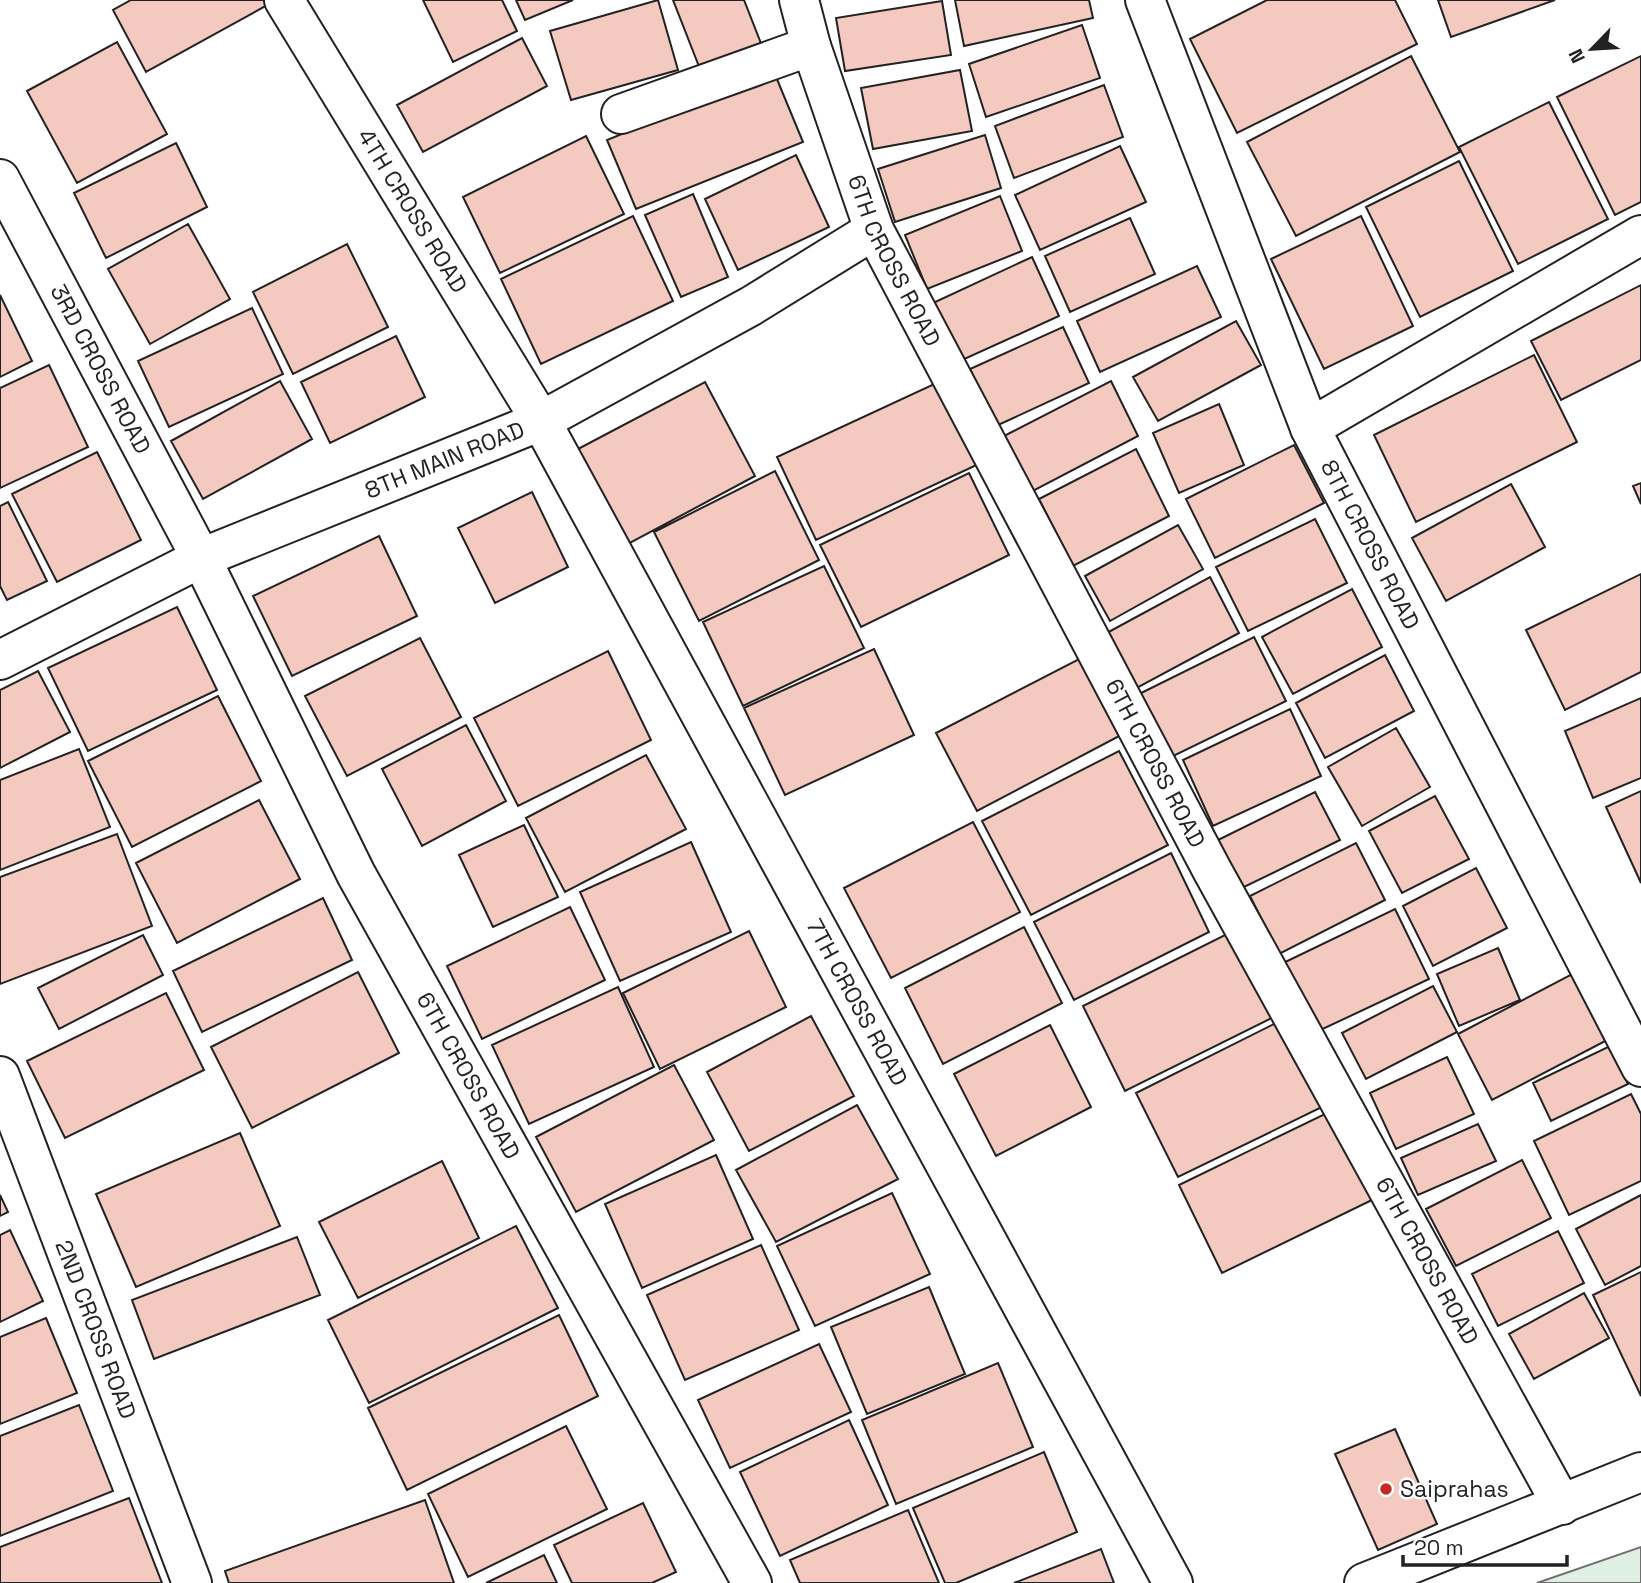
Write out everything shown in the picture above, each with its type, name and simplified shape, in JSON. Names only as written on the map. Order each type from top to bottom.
[{"type":"street","name":"4TH CROSS ROAD","points":[[284,0],[541,421]]},
{"type":"street","name":"6TH CROSS ROAD","points":[[799,0],[811,46],[874,230],[1212,870],[1562,1506]]},
{"type":"street","name":"8TH CROSS ROAD","points":[[1145,0],[1310,428],[1641,1067]]},
{"type":"street","points":[[621,114],[811,46]]},
{"type":"street","name":"3RD CROSS ROAD","points":[[0,179],[201,558]]},
{"type":"street","name":"8TH MAIN ROAD","points":[[0,660],[201,558],[541,421],[751,306],[874,230]]},
{"type":"street","points":[[1310,428],[1641,235]]},
{"type":"street","name":"7TH CROSS ROAD","points":[[541,421],[1173,1583]]},
{"type":"street","name":"6TH CROSS ROAD","points":[[201,558],[356,874],[752,1583]]},
{"type":"street","name":"2ND CROSS ROAD","points":[[0,1076],[192,1583]]},
{"type":"street","points":[[1364,1583],[1562,1506],[1641,1472]]},
{"type":"green space","points":[[1641,1547],[1641,1583],[1537,1583]]},
{"type":"building","points":[[131,0],[270,0],[271,3],[146,72],[113,10]]},
{"type":"building","points":[[423,0],[502,0],[517,31],[453,62]]},
{"type":"building","points":[[516,0],[573,0],[525,20]]},
{"type":"building","points":[[658,0],[678,70],[571,100],[550,31]]},
{"type":"building","points":[[673,0],[744,0],[762,46],[700,69]]},
{"type":"building","points":[[955,0],[1089,0],[1093,18],[964,46]]},
{"type":"building","points":[[1267,0],[1395,0],[1417,44],[1237,133],[1190,39]]},
{"type":"building","points":[[1438,0],[1555,0],[1451,37]]},
{"type":"building","points":[[942,1],[951,55],[845,71],[836,18]]},
{"type":"building","points":[[1082,25],[1100,78],[986,117],[969,64]]},
{"type":"building","points":[[522,38],[547,86],[423,152],[397,105]]},
{"type":"building","points":[[117,42],[167,134],[77,183],[27,91]]},
{"type":"building","points":[[1411,56],[1460,152],[1296,236],[1247,142]]},
{"type":"building","points":[[1641,56],[1641,202],[1615,215],[1557,97]]},
{"type":"building","points":[[960,70],[972,131],[873,149],[861,88]]},
{"type":"building","points":[[774,72],[803,142],[636,209],[607,140]]},
{"type":"building","points":[[1104,85],[1123,137],[1014,178],[995,126]]},
{"type":"building","points":[[1549,102],[1608,219],[1518,264],[1459,147]]},
{"type":"building","points":[[985,135],[1001,188],[895,222],[878,169]]},
{"type":"building","points":[[586,136],[624,214],[500,273],[463,197]]},
{"type":"building","points":[[176,143],[207,207],[106,258],[74,193]]},
{"type":"building","points":[[1120,146],[1146,202],[1040,250],[1015,195]]},
{"type":"building","points":[[796,155],[829,227],[738,270],[705,199]]},
{"type":"building","points":[[1459,161],[1513,271],[1420,317],[1366,207]]},
{"type":"building","points":[[693,194],[728,277],[681,297],[645,215]]},
{"type":"building","points":[[1000,196],[1022,251],[927,289],[905,235]]},
{"type":"building","points":[[633,216],[673,301],[541,364],[501,279]]},
{"type":"building","points":[[1361,216],[1413,326],[1324,369],[1271,259]]},
{"type":"building","points":[[1130,218],[1155,274],[1070,312],[1045,256]]},
{"type":"building","points":[[188,224],[230,299],[150,344],[108,269]]},
{"type":"building","points":[[347,244],[388,327],[293,374],[253,292]]},
{"type":"building","points":[[1032,257],[1059,316],[960,361],[933,303]]},
{"type":"building","points":[[1197,266],[1221,317],[1100,372],[1077,321]]},
{"type":"building","points":[[1641,285],[1641,360],[1561,400],[1531,341]]},
{"type":"building","points":[[0,295],[32,361],[0,377]]},
{"type":"building","points":[[252,308],[283,374],[169,427],[138,361]]},
{"type":"building","points":[[1236,321],[1261,365],[1158,421],[1133,377]]},
{"type":"building","points":[[1063,327],[1089,383],[996,426],[970,369]]},
{"type":"building","points":[[396,336],[425,397],[330,443],[301,382]]},
{"type":"building","points":[[1534,355],[1577,442],[1416,522],[1374,435]]},
{"type":"building","points":[[49,365],[88,447],[0,488],[0,388]]},
{"type":"building","points":[[945,379],[983,462],[816,540],[777,457]]},
{"type":"building","points":[[280,381],[312,439],[203,499],[171,441]]},
{"type":"building","points":[[1111,381],[1138,436],[1029,493],[1000,438]]},
{"type":"building","points":[[705,382],[755,476],[628,544],[578,449]]},
{"type":"building","points":[[1219,404],[1244,465],[1179,493],[1153,433]]},
{"type":"building","points":[[1294,445],[1324,503],[1215,558],[1186,499]]},
{"type":"building","points":[[1136,449],[1169,516],[1073,566],[1039,499]]},
{"type":"building","points":[[97,452],[141,540],[57,582],[12,494]]},
{"type":"building","points":[[775,471],[819,560],[699,621],[654,532]]},
{"type":"building","points":[[969,473],[1009,555],[861,627],[820,545]]},
{"type":"building","points":[[1641,483],[1641,504],[1633,486]]},
{"type":"building","points":[[1511,484],[1545,547],[1446,601],[1412,538]]},
{"type":"building","points":[[532,492],[568,567],[495,603],[458,528]]},
{"type":"building","points":[[8,502],[47,581],[7,600],[0,586],[0,506]]},
{"type":"building","points":[[1315,519],[1347,583],[1248,631],[1216,567]]},
{"type":"building","points":[[1178,525],[1203,569],[1110,621],[1085,576]]},
{"type":"building","points":[[379,536],[417,616],[292,676],[253,596]]},
{"type":"building","points":[[824,566],[864,648],[743,706],[703,622]]},
{"type":"building","points":[[1641,574],[1641,672],[1565,710],[1526,630]]},
{"type":"building","points":[[1210,577],[1239,633],[1133,690],[1103,635]]},
{"type":"building","points":[[1352,589],[1382,647],[1293,694],[1262,637]]},
{"type":"building","points":[[177,607],[217,690],[88,751],[48,668]]},
{"type":"building","points":[[1254,637],[1286,701],[1163,761],[1131,698]]},
{"type":"building","points":[[420,638],[461,717],[347,776],[305,696]]},
{"type":"building","points":[[874,649],[914,735],[785,795],[744,708]]},
{"type":"building","points":[[608,651],[651,740],[518,806],[474,718]]},
{"type":"building","points":[[1385,655],[1414,711],[1325,758],[1296,703]]},
{"type":"building","points":[[1083,657],[1123,734],[977,811],[936,733]]},
{"type":"building","points":[[38,671],[70,732],[0,768],[0,690]]},
{"type":"building","points":[[218,696],[261,781],[132,847],[88,761]]},
{"type":"building","points":[[1641,698],[1641,778],[1593,798],[1565,731]]},
{"type":"building","points":[[1290,709],[1321,776],[1213,826],[1183,760]]},
{"type":"building","points":[[466,725],[506,801],[422,846],[382,769]]},
{"type":"building","points":[[1396,728],[1430,787],[1362,826],[1328,767]]},
{"type":"building","points":[[79,749],[110,827],[0,870],[0,780]]},
{"type":"building","points":[[1119,751],[1168,845],[1031,915],[982,821]]},
{"type":"building","points":[[646,755],[686,829],[565,892],[526,818]]},
{"type":"building","points":[[1641,791],[1641,883],[1606,807]]},
{"type":"building","points":[[1315,792],[1340,840],[1242,888],[1218,840]]},
{"type":"building","points":[[1435,796],[1469,859],[1402,893],[1369,831]]},
{"type":"building","points":[[259,800],[300,879],[177,943],[136,863]]},
{"type":"building","points":[[973,822],[1020,912],[891,978],[844,888]]},
{"type":"building","points":[[524,825],[558,897],[493,927],[459,855]]},
{"type":"building","points":[[117,834],[152,926],[0,984],[0,877]]},
{"type":"building","points":[[691,842],[731,932],[620,981],[580,892]]},
{"type":"building","points":[[1356,843],[1385,900],[1279,954],[1250,896]]},
{"type":"building","points":[[1171,853],[1209,932],[1074,1000],[1034,922]]},
{"type":"building","points":[[1476,868],[1507,928],[1433,966],[1403,906]]},
{"type":"building","points":[[323,898],[352,960],[202,1032],[173,971]]},
{"type":"building","points":[[570,907],[605,980],[482,1039],[447,966]]},
{"type":"building","points":[[1395,909],[1429,979],[1312,1034],[1279,965]]},
{"type":"building","points":[[1024,927],[1062,1003],[943,1064],[905,988]]},
{"type":"building","points":[[1237,929],[1280,1014],[1125,1091],[1083,1006]]},
{"type":"building","points":[[749,931],[786,1007],[660,1069],[623,993]]},
{"type":"building","points":[[143,935],[163,975],[59,1029],[38,988]]},
{"type":"building","points":[[1498,948],[1520,1000],[1459,1026],[1437,974]]},
{"type":"building","points":[[358,972],[399,1053],[252,1128],[211,1047]]},
{"type":"building","points":[[1576,972],[1611,1038],[1492,1100],[1458,1034]]},
{"type":"building","points":[[1433,986],[1457,1032],[1366,1079],[1342,1033]]},
{"type":"building","points":[[618,987],[654,1067],[529,1124],[492,1045]]},
{"type":"building","points":[[166,993],[204,1070],[65,1138],[27,1061]]},
{"type":"building","points":[[811,1016],[854,1096],[749,1151],[707,1072]]},
{"type":"building","points":[[1284,1019],[1326,1105],[1178,1177],[1136,1093]]},
{"type":"building","points":[[1050,1025],[1091,1107],[996,1156],[954,1074]]},
{"type":"building","points":[[1610,1046],[1628,1084],[1551,1121],[1533,1083]]},
{"type":"building","points":[[1447,1057],[1474,1114],[1396,1149],[1370,1093]]},
{"type":"building","points":[[674,1065],[714,1140],[576,1212],[536,1137]]},
{"type":"building","points":[[1631,1094],[1641,1114],[1641,1181],[1569,1215],[1534,1141]]},
{"type":"building","points":[[857,1105],[898,1179],[776,1242],[736,1170]]},
{"type":"building","points":[[1329,1112],[1372,1200],[1222,1273],[1179,1185]]},
{"type":"building","points":[[1478,1124],[1496,1161],[1418,1195],[1401,1158]]},
{"type":"building","points":[[240,1133],[280,1226],[136,1287],[96,1194]]},
{"type":"building","points":[[716,1155],[753,1239],[642,1288],[605,1204]]},
{"type":"building","points":[[1522,1160],[1551,1218],[1456,1266],[1426,1209]]},
{"type":"building","points":[[442,1161],[479,1238],[358,1298],[319,1222]]},
{"type":"building","points":[[892,1193],[930,1274],[815,1326],[777,1246]]},
{"type":"building","points":[[0,1195],[8,1212],[0,1216]]},
{"type":"building","points":[[1641,1195],[1641,1266],[1605,1285],[1576,1229]]},
{"type":"building","points":[[516,1226],[558,1308],[369,1403],[328,1320]]},
{"type":"building","points":[[10,1230],[43,1301],[0,1322],[0,1235]]},
{"type":"building","points":[[1558,1231],[1584,1283],[1498,1326],[1472,1274]]},
{"type":"building","points":[[297,1237],[320,1295],[154,1359],[132,1300]]},
{"type":"building","points":[[761,1245],[799,1330],[685,1380],[647,1295]]},
{"type":"building","points":[[1641,1272],[1641,1396],[1593,1295]]},
{"type":"building","points":[[929,1287],[965,1374],[867,1414],[831,1327]]},
{"type":"building","points":[[1584,1293],[1609,1338],[1534,1379],[1509,1334]]},
{"type":"building","points":[[559,1315],[598,1396],[407,1490],[368,1408]]},
{"type":"building","points":[[46,1318],[77,1393],[0,1424],[0,1337]]},
{"type":"building","points":[[819,1344],[851,1412],[730,1468],[698,1400]]},
{"type":"building","points":[[998,1363],[1033,1447],[896,1504],[862,1420]]},
{"type":"building","points":[[79,1405],[113,1491],[0,1536],[0,1436]]},
{"type":"building","points":[[849,1420],[888,1505],[780,1556],[740,1472]]},
{"type":"building","points":[[566,1426],[607,1509],[468,1577],[428,1494]]},
{"type":"building","name":"Saiprahas","points":[[1395,1429],[1437,1524],[1378,1550],[1335,1454]]},
{"type":"building","points":[[1044,1452],[1077,1532],[956,1583],[945,1583],[913,1508]]},
{"type":"building","points":[[129,1498],[162,1583],[0,1583],[0,1547]]},
{"type":"building","points":[[425,1500],[454,1583],[229,1583],[225,1571]]},
{"type":"building","points":[[643,1503],[676,1572],[652,1583],[572,1583],[554,1545]]},
{"type":"building","points":[[908,1510],[939,1583],[800,1583],[790,1560]]},
{"type":"building","points":[[1101,1549],[1114,1583],[1014,1583]]},
{"type":"building","points":[[544,1555],[557,1583],[486,1583]]},
{"type":"place","name":"Saiprahas","points":[[1386,1489]]}]
